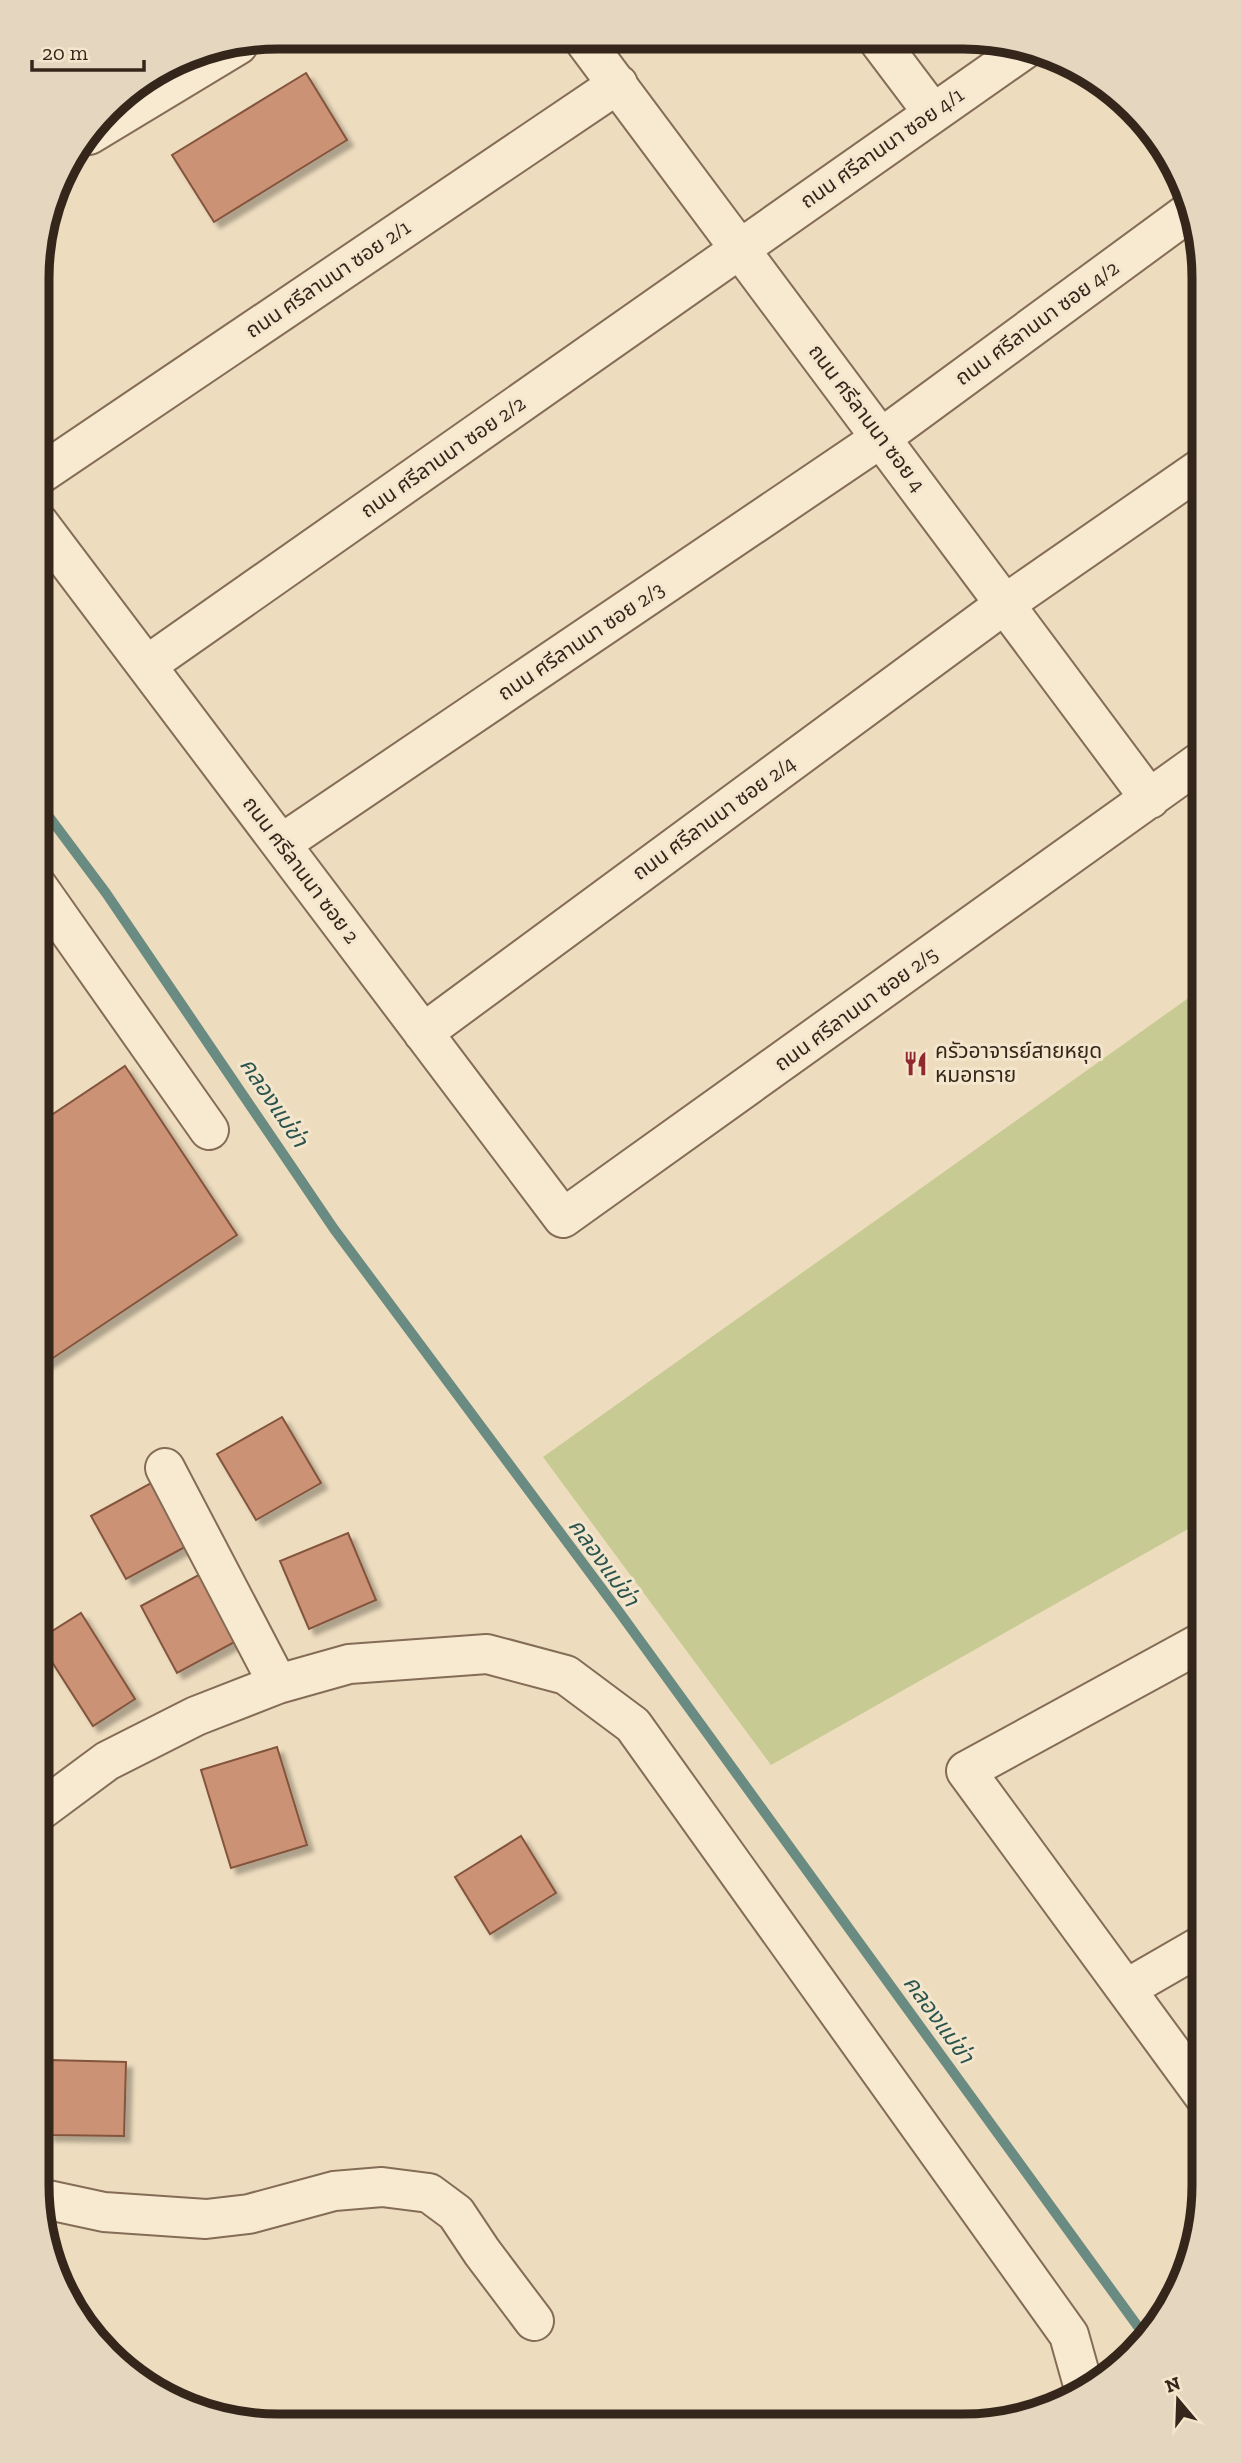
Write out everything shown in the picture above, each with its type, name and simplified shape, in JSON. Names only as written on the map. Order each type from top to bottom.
[{"type":"street","name":"ถนน ศรีลานนา ซอย 4","points":[[591,49],[1150,799]]},
{"type":"street","points":[[885,49],[933,113]]},
{"type":"street","name":"ถนน ศรีลานนา ซอย 4/1","points":[[740,248],[1016,55]]},
{"type":"street","points":[[111,122],[215,58]]},
{"type":"street","name":"ถนน ศรีลานนา ซอย 2/1","points":[[49,468],[618,85]]},
{"type":"street","name":"ถนน ศรีลานนา ซอย 4/2","points":[[881,438],[1183,216]]},
{"type":"street","name":"ถนน ศรีลานนา ซอย 2/2","points":[[147,665],[740,248]]},
{"type":"street","name":"ถนน ศรีลานนา ซอย 2/3","points":[[281,844],[881,438]]},
{"type":"street","name":"ถนน ศรีลานนา ซอย 2/4","points":[[423,1032],[1005,604],[1192,474]]},
{"type":"street","name":"ถนน ศรีลานนา ซอย 2","points":[[49,536],[563,1218]]},
{"type":"street","name":"ถนน ศรีลานนา ซอย 2/5","points":[[563,1218],[1192,768]]},
{"type":"street","points":[[49,903],[209,1130]]},
{"type":"street","points":[[164,1468],[278,1684]]},
{"type":"street","points":[[1192,1648],[966,1771],[1192,2080]]},
{"type":"street","points":[[49,1804],[107,1761],[196,1716],[278,1684],[349,1664],[487,1654],[566,1675],[633,1725],[1069,2335],[1082,2381]]},
{"type":"street","points":[[1126,1989],[1192,1951]]},
{"type":"street","points":[[50,2200],[104,2212],[206,2219],[249,2214],[334,2191],[382,2187],[429,2193],[456,2213],[534,2321]]},
{"type":"green space","points":[[1192,996],[1192,1527],[771,1765],[543,1457]]},
{"type":"building","points":[[306,73],[347,140],[214,222],[172,155]]},
{"type":"building","points":[[125,1066],[237,1235],[49,1361],[49,1117]]},
{"type":"building","points":[[282,1417],[321,1483],[256,1520],[217,1454]]},
{"type":"building","points":[[151,1483],[185,1547],[126,1579],[91,1516]]},
{"type":"building","points":[[348,1533],[376,1600],[309,1629],[280,1561]]},
{"type":"building","points":[[206,1571],[242,1638],[177,1673],[141,1606]]},
{"type":"building","points":[[81,1613],[135,1699],[93,1726],[49,1657],[49,1633]]},
{"type":"building","points":[[277,1747],[307,1845],[231,1868],[201,1770]]},
{"type":"building","points":[[521,1836],[556,1893],[490,1934],[455,1877]]},
{"type":"building","points":[[50,2060],[126,2062],[124,2136],[49,2135]]},
{"type":"waterway","name":"คลองแม่ข่า","points":[[49,817],[106,893],[334,1229],[617,1609],[1140,2330]]},
{"type":"place","name":"ครัวอาจารย์สายหยุด หมอทราย","points":[[915,1063]]}]
